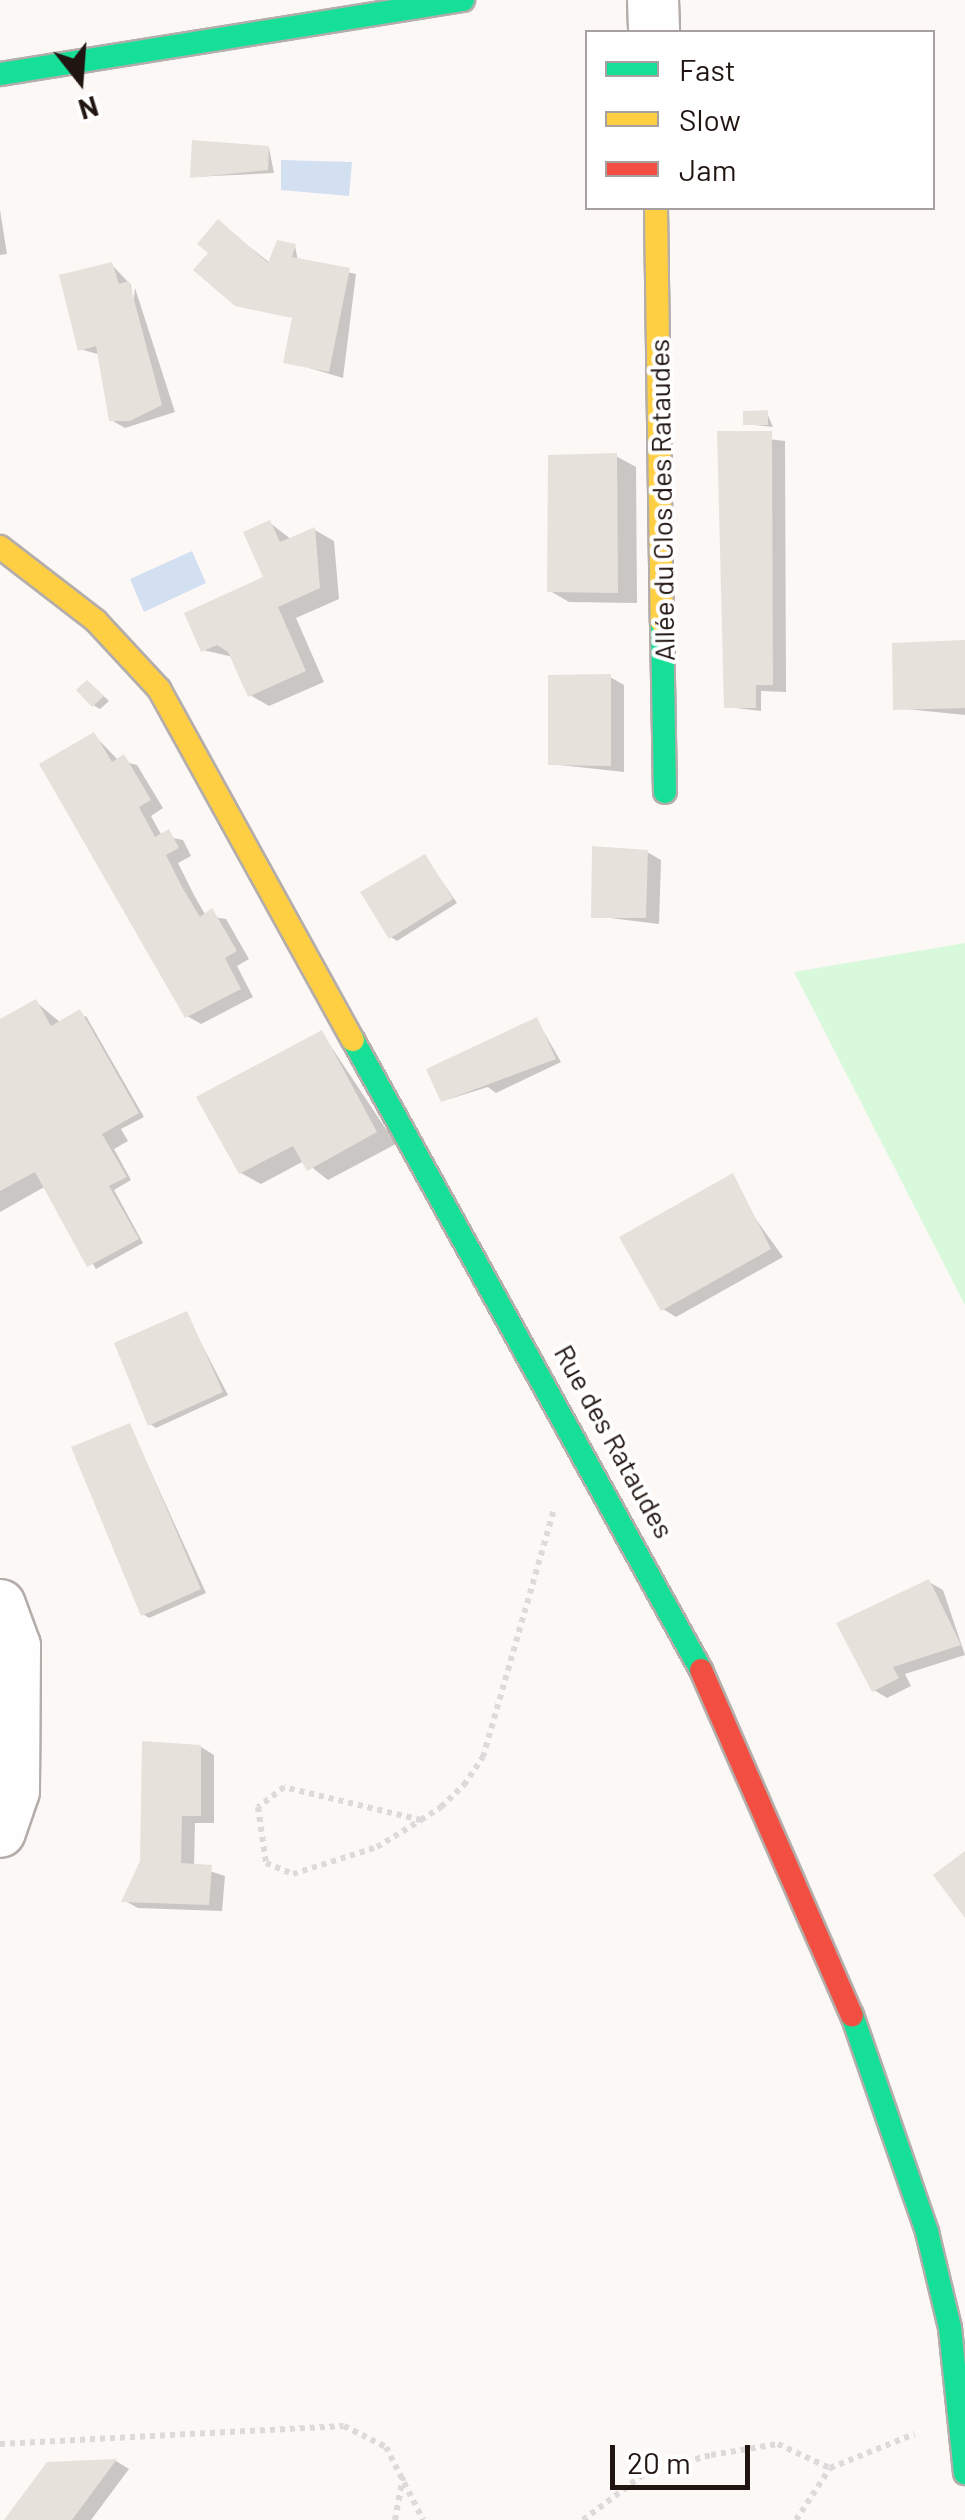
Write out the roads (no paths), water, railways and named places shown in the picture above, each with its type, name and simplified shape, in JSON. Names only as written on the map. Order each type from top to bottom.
[{"type":"street","points":[[0,74],[463,0]]},
{"type":"street","points":[[653,0],[654,30]]},
{"type":"street","name":"Allée du Clos des Rataudes","points":[[656,210],[666,792]]},
{"type":"street","name":"Rue des Rataudes","points":[[0,547],[96,621],[158,689],[576,1432],[719,1702],[862,2038],[927,2232],[963,2430],[965,2472]]},
{"type":"street","points":[[0,1605],[15,1646],[14,1791],[0,1832]]},
{"type":"water","points":[[281,160],[352,162],[349,196],[281,190]]},
{"type":"water","points":[[192,551],[206,583],[144,612],[130,579]]}]
